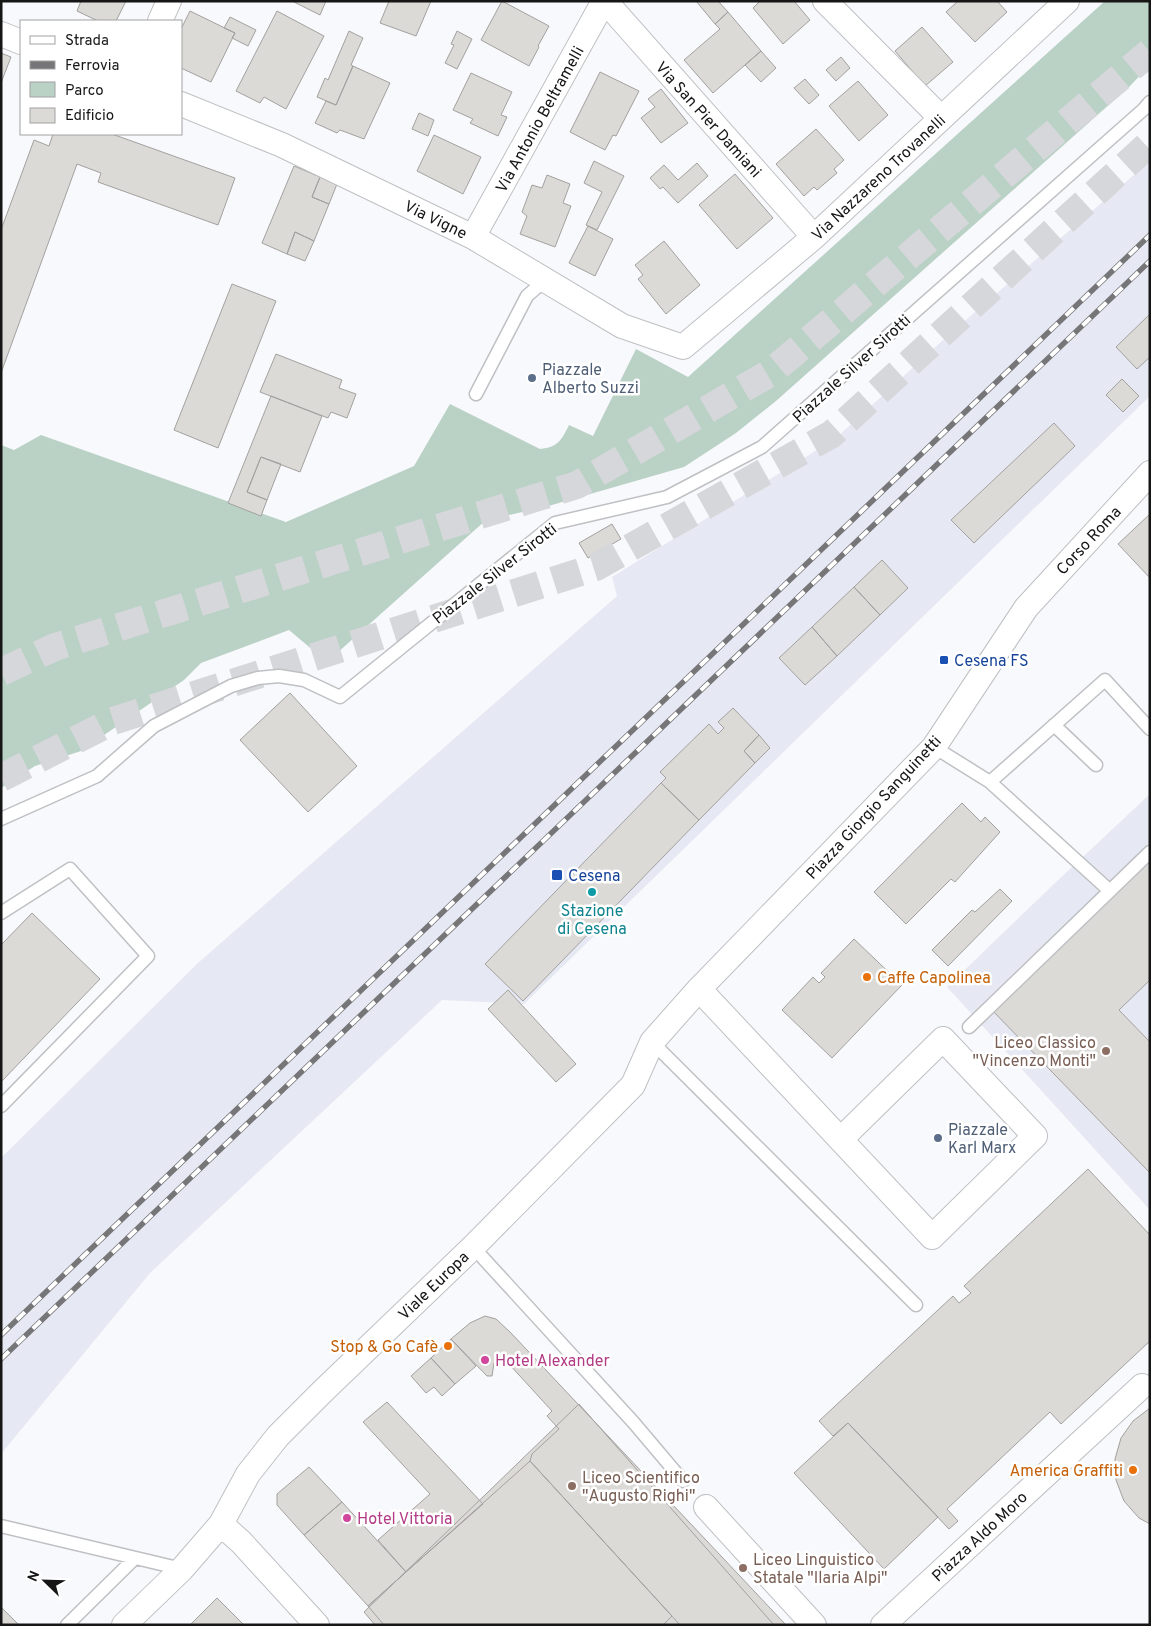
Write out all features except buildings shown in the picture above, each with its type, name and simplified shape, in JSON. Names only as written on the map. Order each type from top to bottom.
[{"type":"street","points":[[160,20],[169,1]]},
{"type":"street","name":"Via San Pier Damiani","points":[[604,1],[814,237]]},
{"type":"street","name":"Via Antonio Beltramelli","points":[[473,237],[604,1]]},
{"type":"street","points":[[825,1],[941,118]]},
{"type":"street","name":"Via Nazzareno Trovanelli","points":[[683,347],[814,237],[1067,1]]},
{"type":"street","points":[[1,34],[20,42]]},
{"type":"street","name":"Via Vigne","points":[[182,104],[282,145],[473,237],[622,326],[683,347]]},
{"type":"street","name":"Corso Roma","points":[[1026,608],[1150,473]]},
{"type":"street","name":"Piazza Giorgio Sanguinetti","points":[[699,988],[934,747],[1026,608]]},
{"type":"street","points":[[699,988],[841,1140],[932,1237],[1035,1136],[942,1040],[841,1140]]},
{"type":"street","name":"Viale Europa","points":[[124,1625],[182,1569],[221,1524],[248,1474],[278,1436],[473,1247],[633,1085],[652,1042],[699,988]]},
{"type":"street","name":"Piazza Aldo Moro","points":[[883,1625],[1142,1386]]},
{"type":"street","points":[[706,1507],[814,1625]]},
{"type":"street","points":[[221,1524],[241,1542],[317,1625]]},
{"type":"lane","name":"Piazzale Silver Sirotti","points":[[1,819],[97,776],[154,726],[231,686],[258,678],[279,676],[304,680],[340,697],[555,523],[667,497],[762,447],[1150,102]]},
{"type":"lane","points":[[476,394],[527,296],[544,280]]},
{"type":"lane","points":[[990,782],[1105,680],[1150,730]]},
{"type":"lane","points":[[1054,725],[1096,765]]},
{"type":"lane","points":[[934,747],[990,782],[1110,891]]},
{"type":"lane","points":[[969,1027],[1150,852]]},
{"type":"lane","points":[[1,913],[70,868],[148,956],[1,1106]]},
{"type":"lane","points":[[652,1042],[916,1305]]},
{"type":"lane","points":[[473,1247],[634,1423],[683,1481]]},
{"type":"lane","points":[[1,1526],[182,1569]]},
{"type":"lane","points":[[67,1625],[135,1558]]},
{"type":"shaded area","points":[[1150,161],[1150,396],[524,1004],[442,1000],[150,1273],[1,1454],[1,1158],[198,963],[617,596],[612,577],[836,438],[953,331]]},
{"type":"shaded area","points":[[1150,794],[1150,1210],[947,987]]},
{"type":"green space","points":[[1105,1],[1150,1],[1150,65],[1130,86],[776,401],[736,433],[684,467],[545,507],[486,520],[327,662],[289,630],[201,663],[184,680],[81,751],[35,766],[1,788],[1,445],[14,450],[41,435],[286,522],[414,466],[450,404],[540,449],[555,445],[564,435],[569,425],[593,436],[636,349],[688,377]]},
{"type":"tunnel","points":[[1,672],[55,647],[577,485],[770,373],[1150,52]]},
{"type":"tunnel","points":[[1,778],[113,721],[596,567],[832,434],[1150,143]]},
{"type":"railway","points":[[1,1335],[1150,235]]},
{"type":"railway","points":[[1,1359],[1150,261]]},
{"type":"place","name":"Piazzale Alberto Suzzi","points":[[532,378]]},
{"type":"place","name":"Cesena FS","points":[[944,660]]},
{"type":"place","name":"Cesena","points":[[557,875]]},
{"type":"place","name":"Stazione di Cesena","points":[[592,892]]},
{"type":"place","name":"Caffe Capolinea","points":[[867,977]]},
{"type":"place","name":"Liceo Classico \"Vincenzo Monti\"","points":[[1106,1051]]},
{"type":"place","name":"Piazzale Karl Marx","points":[[938,1138]]},
{"type":"place","name":"Stop & Go Cafè","points":[[448,1346]]},
{"type":"place","name":"Hotel Alexander","points":[[485,1360]]},
{"type":"place","name":"America Graffiti","points":[[1133,1470]]},
{"type":"place","name":"Liceo Scientifico \"Augusto Righi\"","points":[[572,1486]]},
{"type":"place","name":"Hotel Vittoria","points":[[347,1518]]},
{"type":"place","name":"Liceo Linguistico Statale \"Ilaria Alpi\"","points":[[743,1568]]}]
